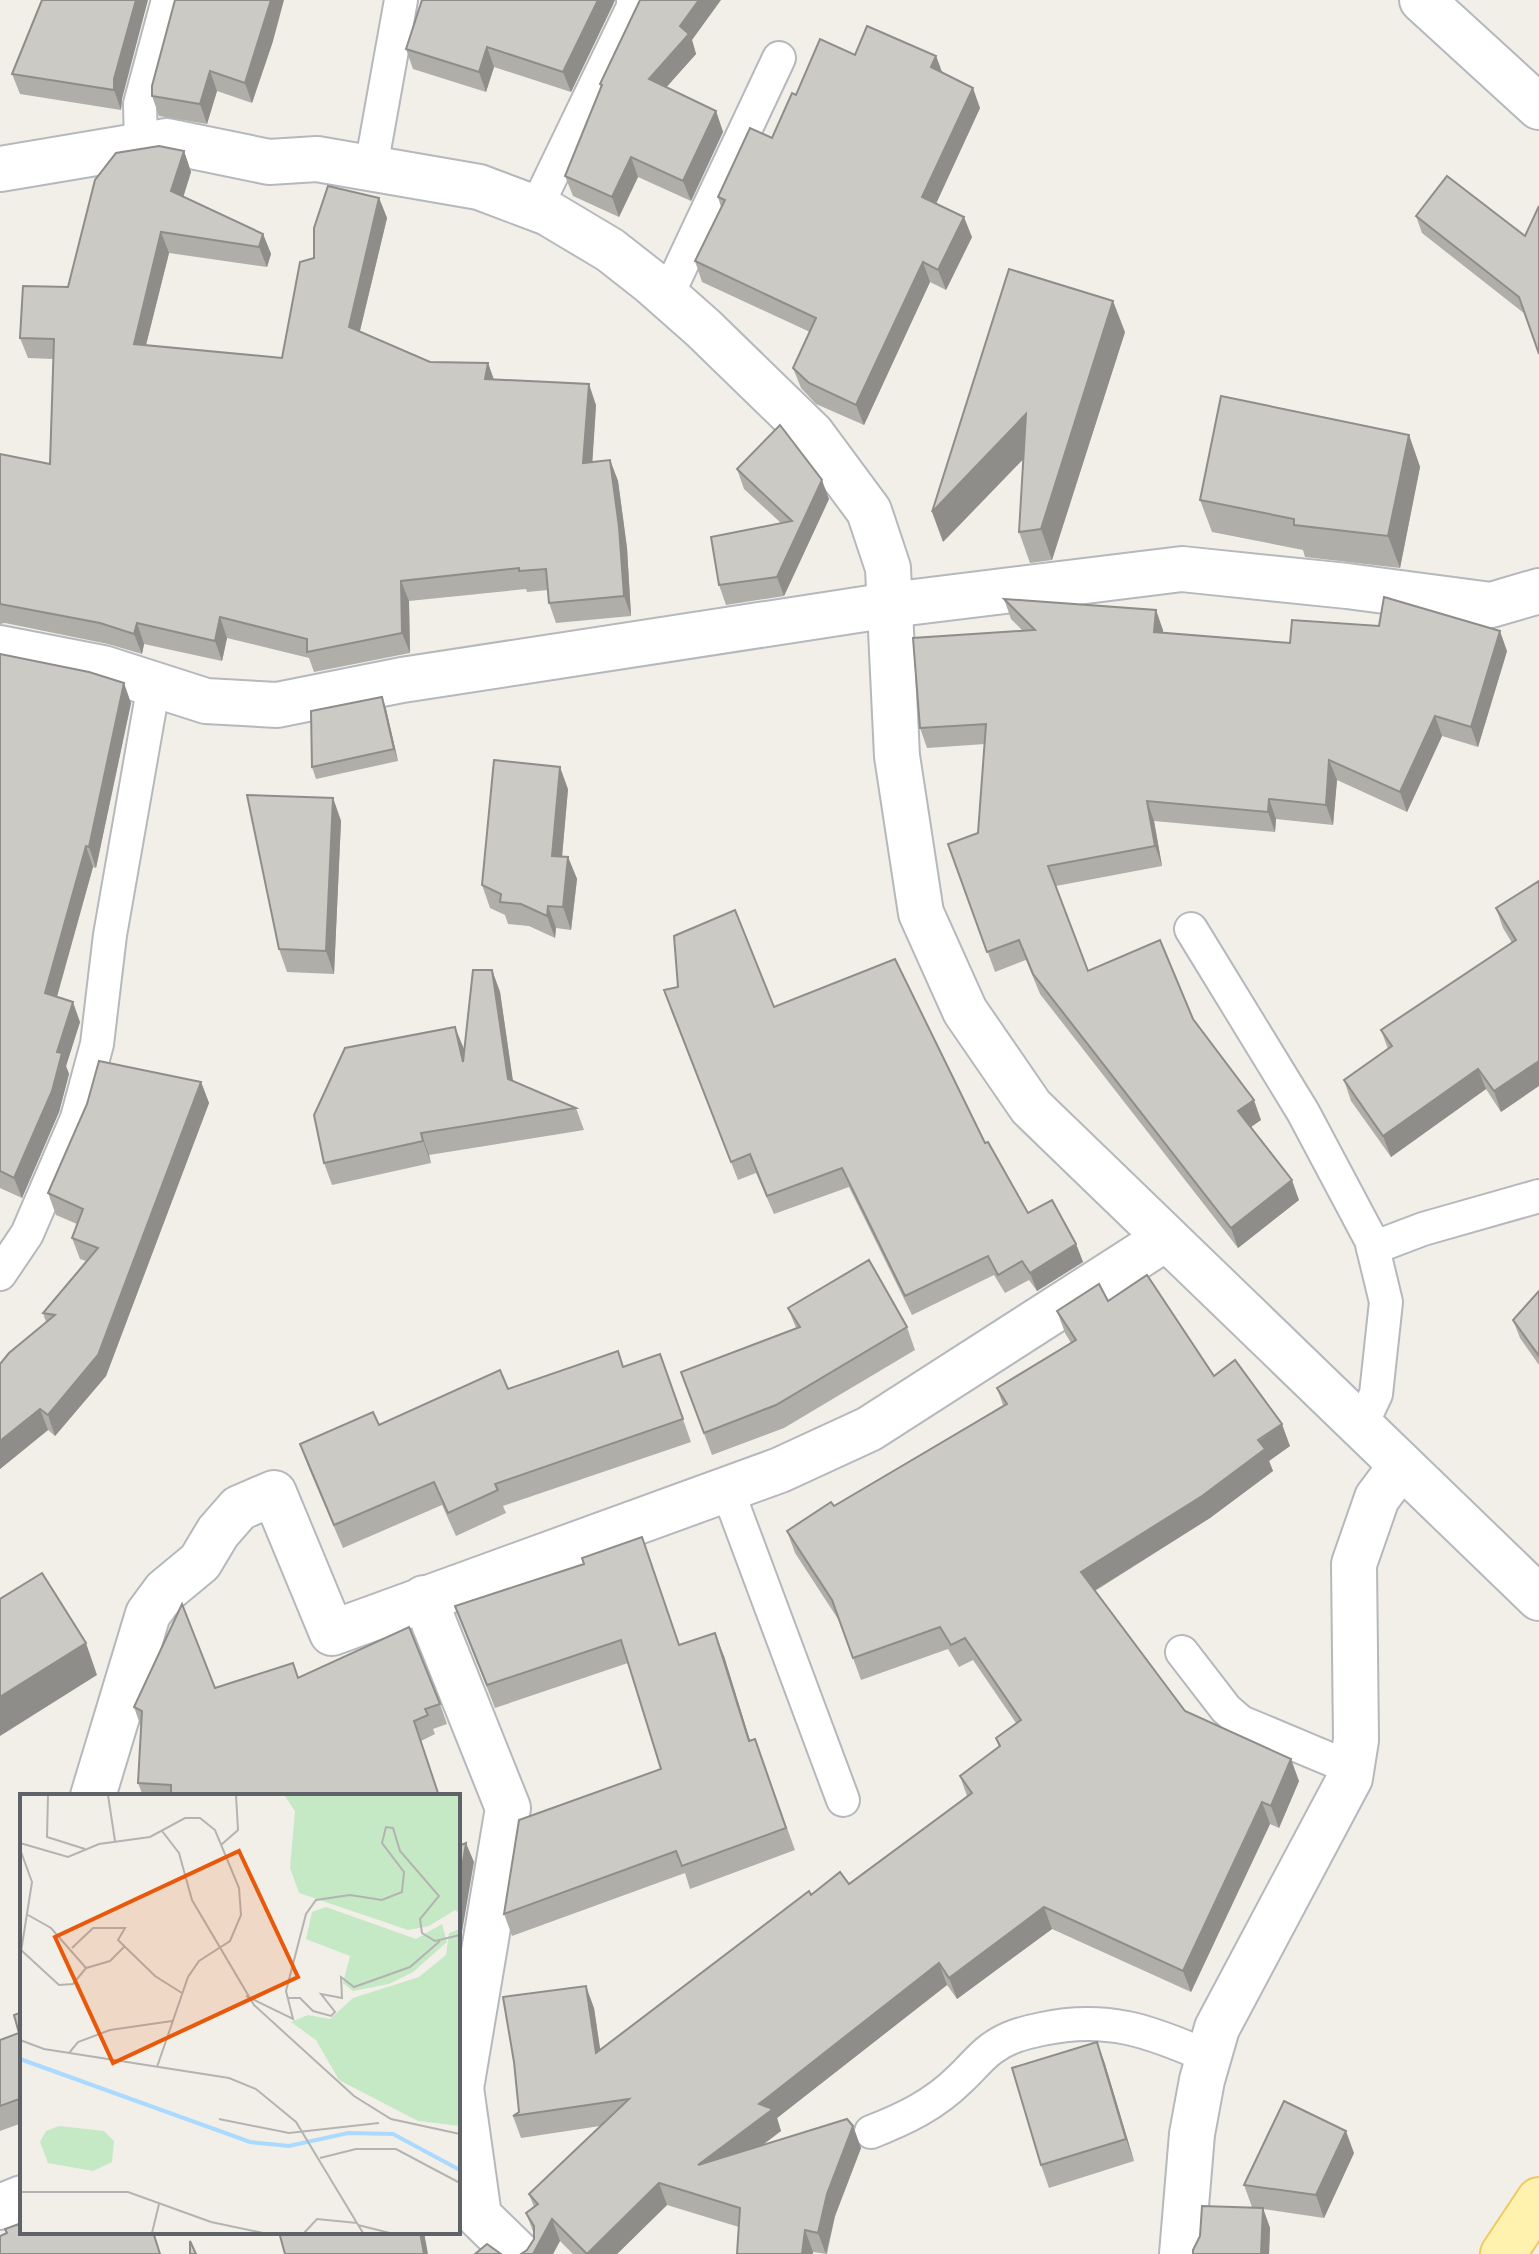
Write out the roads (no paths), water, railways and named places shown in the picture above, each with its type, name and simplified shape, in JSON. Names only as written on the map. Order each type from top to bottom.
[{"type":"main road","points":[[1503,2254],[1539,2200]]},
{"type":"street","points":[[1422,0],[1539,107]]},
{"type":"street","points":[[0,169],[167,141],[269,162],[317,159],[479,187],[548,213],[610,250],[667,296],[812,434],[869,511],[888,568],[897,756],[921,913],[965,1011],[1031,1107],[1539,1598]]},
{"type":"street","points":[[0,648],[103,668],[206,701],[277,705],[402,680],[890,605],[1182,569],[1491,605],[1539,591]]},
{"type":"street","points":[[1491,605],[1539,571]]},
{"type":"street","points":[[94,1794],[148,1614],[165,1591],[200,1562],[218,1532],[239,1508],[274,1493],[332,1633],[780,1470],[869,1429],[1165,1239]]},
{"type":"street","points":[[1182,2254],[1192,2134],[1202,2080],[1217,2028],[1350,1778],[1356,1740],[1354,1564],[1377,1498],[1401,1466]]},
{"type":"street","points":[[424,1598],[508,1808],[460,2082]]},
{"type":"street","points":[[460,2094],[479,2216],[518,2254]]},
{"type":"street","points":[[0,2207],[20,2199]]},
{"type":"lane","points":[[141,144],[140,104],[168,0]]},
{"type":"lane","points":[[371,167],[401,0]]},
{"type":"lane","points":[[535,210],[621,33],[633,0]]},
{"type":"lane","points":[[667,296],[779,58]]},
{"type":"lane","points":[[0,1274],[27,1234],[77,1118],[97,1044],[110,935],[154,684]]},
{"type":"lane","points":[[1191,929],[1303,1112],[1373,1248],[1386,1302],[1376,1394],[1360,1428]]},
{"type":"lane","points":[[1373,1248],[1423,1229],[1539,1196]]},
{"type":"lane","points":[[727,1489],[843,1800]]},
{"type":"lane","points":[[1182,1652],[1226,1709],[1241,1722],[1351,1768]]},
{"type":"lane","points":[[871,2132],[908,2118],[937,2099],[961,2079],[977,2060],[1012,2036],[1055,2026],[1109,2023],[1142,2031],[1209,2057]]}]
